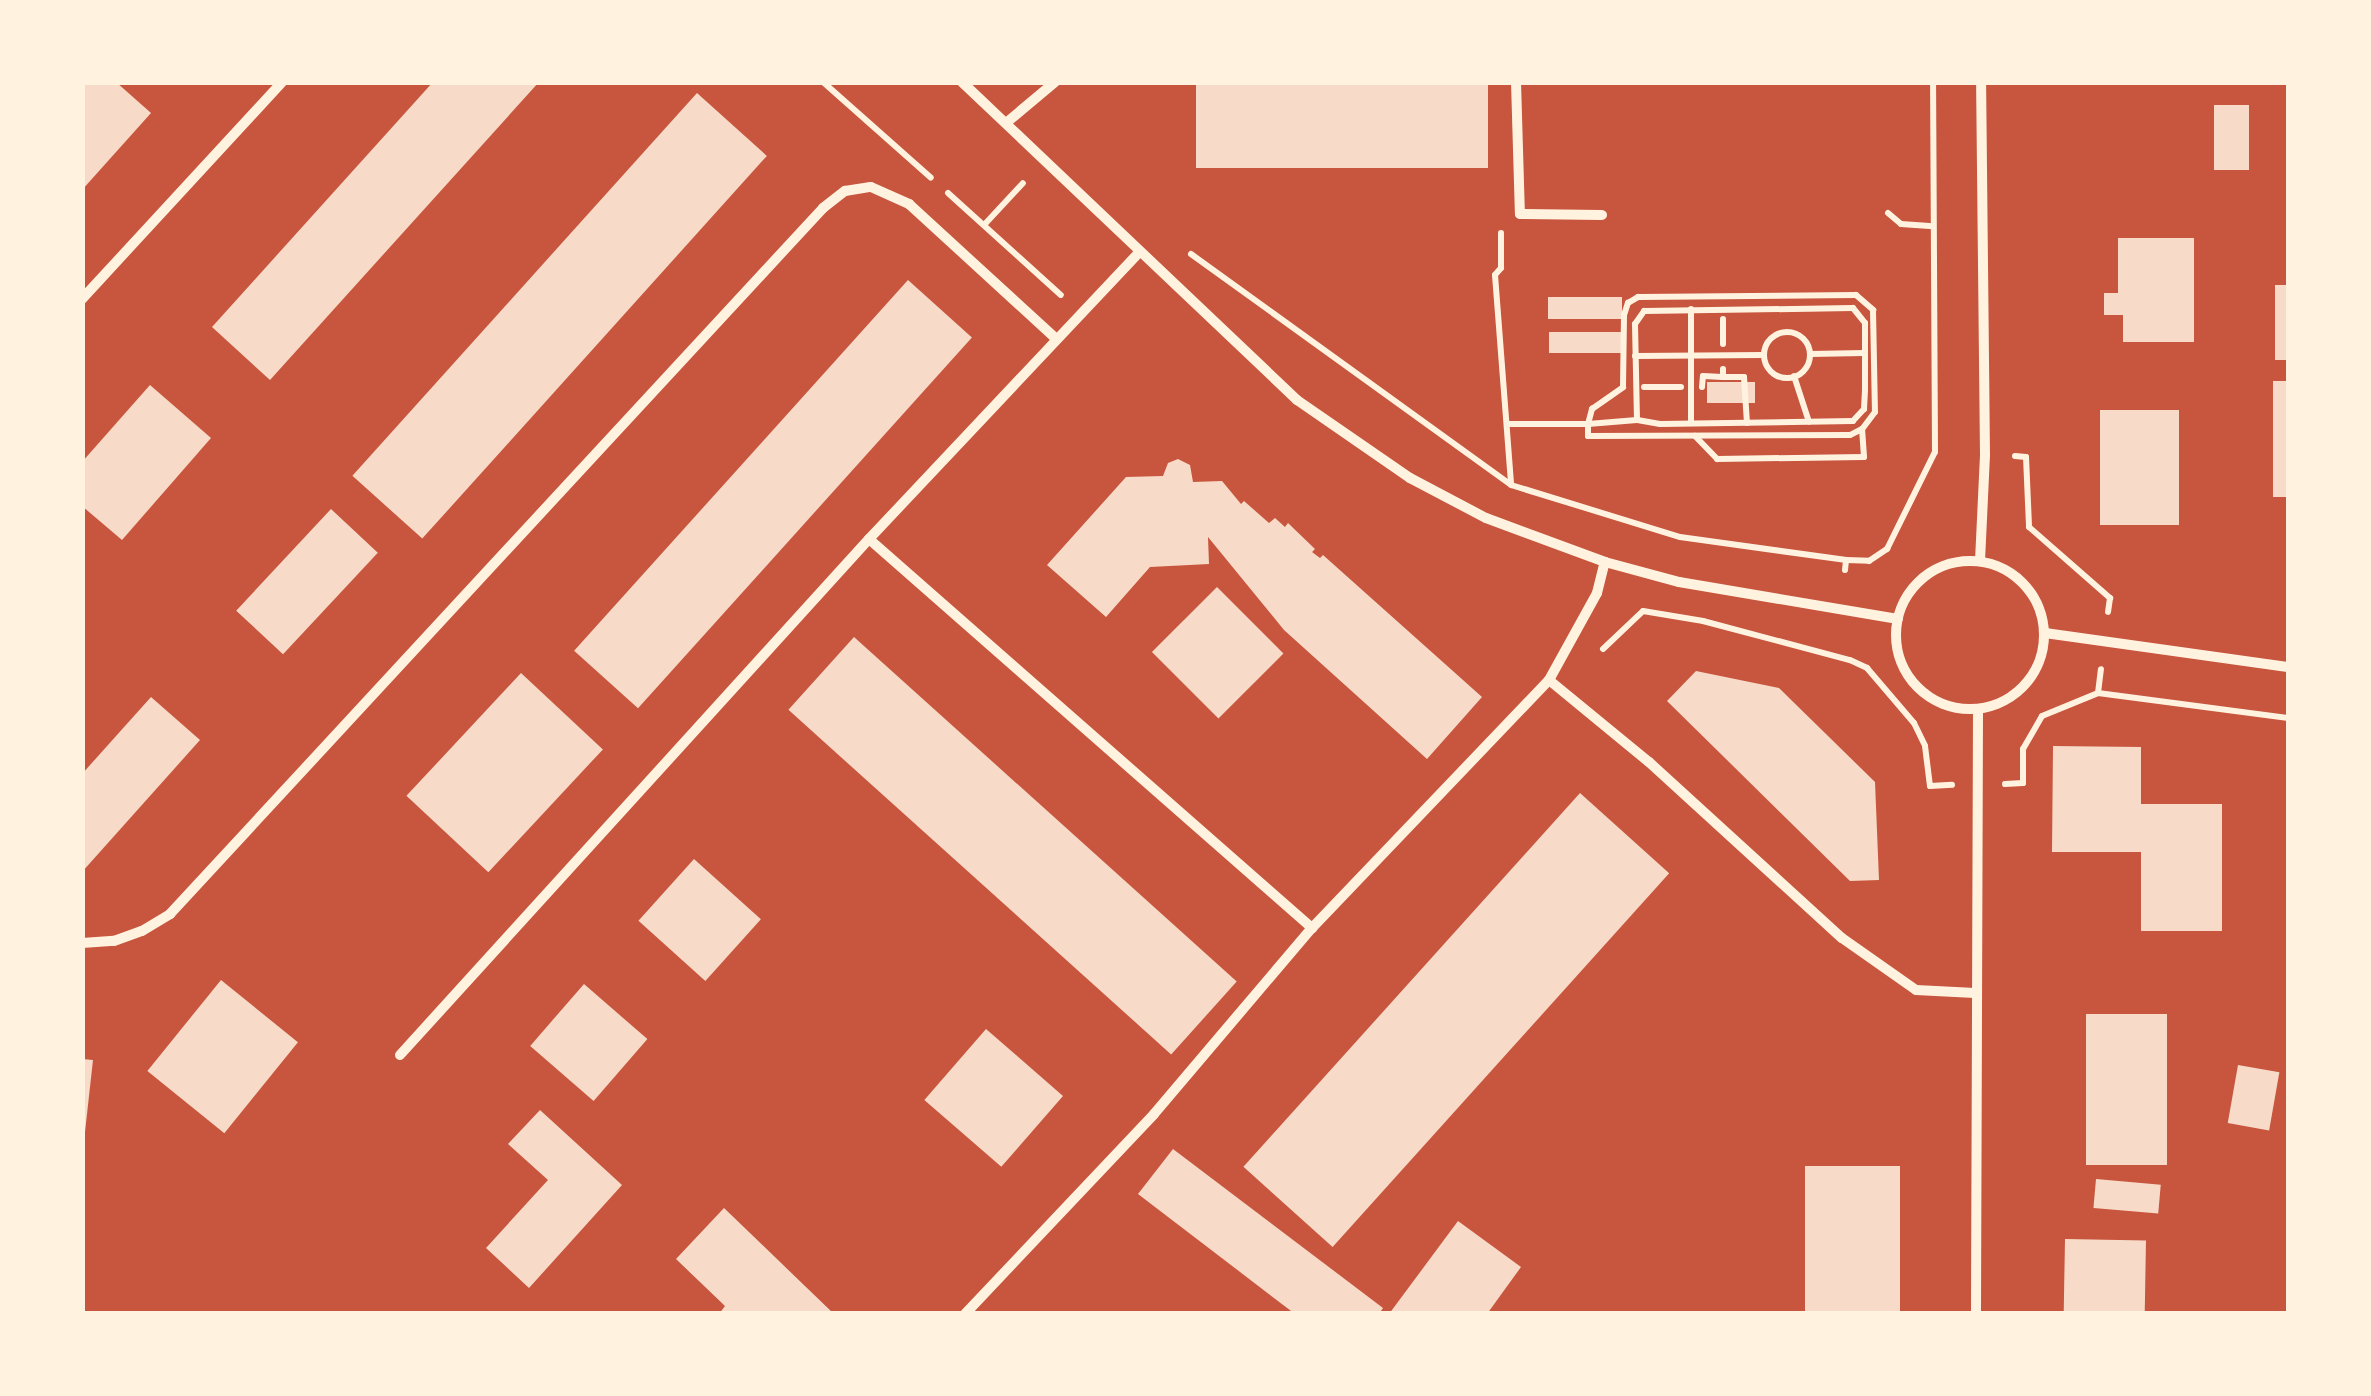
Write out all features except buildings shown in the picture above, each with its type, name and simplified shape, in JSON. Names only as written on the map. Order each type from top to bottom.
[{"type":"street","points":[[82,299],[282,82]]},
{"type":"street","points":[[962,82],[1298,400],[1410,478],[1486,518],[1605,562],[1697,585],[1898,619]]},
{"type":"street","points":[[1006,124],[1054,82]]},
{"type":"street","points":[[1516,82],[1520,214],[1602,215]]},
{"type":"street","points":[[1980,562],[1984,454],[1981,82]]},
{"type":"street","points":[[82,944],[114,941],[142,932],[170,914],[823,208],[844,191],[871,188],[909,204],[1055,338]]},
{"type":"street","points":[[400,1054],[869,539],[1140,251]]},
{"type":"street","points":[[869,539],[1312,928]]},
{"type":"street","points":[[965,1314],[1154,1114],[1312,928],[1549,680],[1597,593],[1605,562]]},
{"type":"street","points":[[1958,562],[1980,562],[2018,578],[2032,594],[2045,633],[2042,656],[2033,676],[2000,704],[1978,709],[1955,708],[1914,684],[1902,665],[1896,642],[1898,619],[1906,599],[1928,575],[1958,562]]},
{"type":"street","points":[[2045,633],[2288,667]]},
{"type":"street","points":[[1549,680],[1650,762],[1842,938],[1916,990],[1975,993]]},
{"type":"street","points":[[1976,1314],[1978,709]]},
{"type":"path","points":[[1177,243],[1511,484],[1680,537],[1869,561],[1886,548],[1935,452],[1932,82]]},
{"type":"path","points":[[984,226],[1023,182]]},
{"type":"path","points":[[1888,212],[1902,224],[1933,226]]},
{"type":"path","points":[[1495,275],[1511,484]]},
{"type":"path","points":[[1841,294],[1866,301],[1876,320],[1875,412],[1862,430],[1850,435],[1588,436],[1588,424],[1592,409],[1623,388],[1624,315],[1628,303],[1638,297],[1841,294]]},
{"type":"path","points":[[1507,424],[1636,420],[1853,422],[1860,416],[1865,322],[1853,308],[1644,311],[1634,324],[1636,420]]},
{"type":"path","points":[[1691,309],[1691,423]]},
{"type":"path","points":[[1722,318],[1722,344]]},
{"type":"path","points":[[1786,332],[1805,340],[1810,354],[1806,367],[1794,376],[1772,372],[1764,355],[1772,337],[1786,332]]},
{"type":"path","points":[[1810,354],[1864,354]]},
{"type":"path","points":[[1634,356],[1764,355]]},
{"type":"path","points":[[1702,388],[1703,376],[1723,373],[1744,377],[1747,423]]},
{"type":"path","points":[[1794,376],[1809,422]]},
{"type":"path","points":[[1644,388],[1681,388]]},
{"type":"path","points":[[1694,435],[1717,459],[1864,457],[1862,430]]},
{"type":"path","points":[[1935,452],[2026,457],[2029,527],[2110,598],[2098,693]]},
{"type":"path","points":[[1845,570],[1846,560]]},
{"type":"path","points":[[1601,651],[1644,611],[1850,660],[1867,668],[1914,724],[1925,746],[1930,786],[2023,783],[2023,749],[2042,716],[2098,693],[2288,718]]}]
